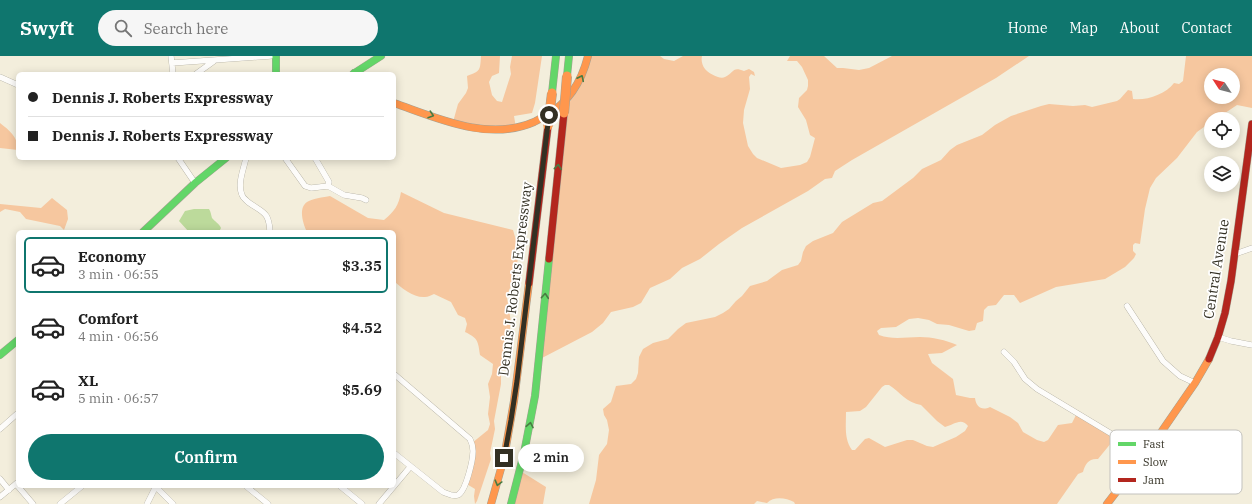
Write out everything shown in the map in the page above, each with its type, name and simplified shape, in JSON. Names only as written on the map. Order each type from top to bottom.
[{"type":"main road","points":[[276,56],[276,72]]},
{"type":"main road","points":[[357,72],[381,56]]},
{"type":"main road","name":"Dennis J. Roberts Expressway","points":[[491,504],[504,458],[514,401],[556,56]]},
{"type":"main road","points":[[511,504],[535,396],[569,56]]},
{"type":"main road","points":[[396,104],[473,127],[496,130],[514,129],[540,120],[562,104],[578,83],[588,56]]},
{"type":"main road","name":"Central Avenue","points":[[1162,430],[1195,383],[1206,364],[1218,337],[1225,313],[1235,254],[1252,124]]},
{"type":"main road","points":[[145,230],[195,183],[224,160]]},
{"type":"main road","points":[[0,355],[16,342]]},
{"type":"main road","name":"Central Avenue","points":[[1107,504],[1115,494]]},
{"type":"street","points":[[171,56],[173,72]]},
{"type":"street","points":[[172,63],[271,56]]},
{"type":"street","points":[[199,72],[215,61]]},
{"type":"street","points":[[0,77],[16,84]]},
{"type":"street","points":[[179,160],[195,183]]},
{"type":"street","points":[[246,160],[241,184],[242,195],[267,216],[270,220],[270,230]]},
{"type":"street","points":[[286,160],[305,186],[311,188],[328,186],[344,195],[366,200]]},
{"type":"street","points":[[315,160],[329,182],[328,186]]},
{"type":"street","points":[[1235,254],[1252,248]]},
{"type":"street","points":[[1127,306],[1163,361],[1180,376],[1195,383]]},
{"type":"street","points":[[1218,337],[1231,342],[1252,345]]},
{"type":"street","points":[[1004,352],[1014,362],[1025,379],[1037,389],[1110,433]]},
{"type":"street","points":[[396,376],[471,440],[473,452],[464,486],[460,493],[453,496],[443,492],[396,455]]},
{"type":"street","points":[[0,429],[16,415]]},
{"type":"street","points":[[396,484],[410,467]]},
{"type":"street","points":[[0,479],[9,490]]},
{"type":"street","points":[[0,497],[16,484]]},
{"type":"street","points":[[21,488],[33,504]]},
{"type":"street","points":[[60,504],[80,488]]},
{"type":"street","points":[[147,504],[154,488]]},
{"type":"street","points":[[157,488],[173,504]]},
{"type":"street","points":[[248,488],[268,504]]},
{"type":"street","points":[[342,488],[362,504]]},
{"type":"street","points":[[379,504],[392,488]]},
{"type":"shaded area","points":[[481,56],[500,56],[499,73],[492,76],[489,82],[492,95],[497,101],[502,102],[511,74],[510,67],[512,56],[542,56],[535,103],[532,113],[514,116],[516,128],[453,122],[458,104],[468,88],[467,76],[475,73],[479,69]]},
{"type":"shaded area","points":[[591,56],[660,56],[664,59],[674,61],[683,56],[702,56],[702,62],[705,69],[711,74],[720,78],[725,77],[737,69],[744,71],[749,69],[754,72],[755,76],[751,74],[749,77],[750,89],[744,110],[743,123],[748,146],[757,158],[781,168],[800,165],[807,162],[810,157],[815,138],[810,135],[806,120],[798,107],[799,98],[807,90],[808,80],[802,67],[797,61],[787,61],[790,56],[824,56],[837,68],[859,70],[869,68],[892,56],[1029,56],[996,78],[852,160],[835,171],[832,178],[825,179],[808,191],[742,228],[700,259],[682,268],[670,279],[650,288],[641,303],[633,307],[611,312],[603,323],[592,332],[542,358],[566,110]]},
{"type":"shaded area","points":[[1186,56],[1252,56],[1252,108],[1237,105],[1226,112],[1204,112],[1204,127],[1197,132],[1177,158],[1156,178],[1150,188],[1145,209],[1140,244],[1135,243],[1133,245],[1133,251],[1136,254],[1125,267],[1105,279],[1056,287],[1020,303],[1014,295],[1004,295],[996,305],[988,306],[984,310],[983,321],[977,323],[975,330],[969,331],[918,318],[909,319],[896,327],[881,328],[877,331],[879,335],[889,337],[929,338],[944,340],[957,345],[942,353],[928,354],[932,363],[953,379],[956,395],[975,398],[978,406],[984,409],[990,407],[1010,417],[1018,423],[1023,432],[1037,440],[1044,442],[1048,440],[1058,425],[1072,423],[1077,413],[1110,433],[1110,444],[1098,459],[1092,459],[1088,462],[1083,472],[1078,474],[1057,504],[795,504],[794,502],[780,498],[773,499],[767,503],[757,501],[754,504],[589,504],[596,480],[599,455],[607,444],[609,430],[603,409],[611,402],[616,386],[631,384],[636,379],[639,357],[643,349],[653,343],[668,339],[686,323],[715,317],[723,313],[742,296],[750,286],[767,281],[782,270],[798,265],[801,261],[806,246],[813,241],[833,233],[842,222],[873,203],[882,201],[913,178],[922,169],[941,160],[957,145],[982,135],[995,125],[1011,116],[1049,104],[1073,106],[1085,105],[1092,107],[1117,101],[1128,90],[1132,91],[1133,99],[1150,98],[1166,90],[1174,83],[1179,84],[1183,81]],"holes":[[[885,385],[889,385],[908,400],[921,405],[945,427],[957,422],[963,422],[968,426],[965,431],[956,437],[933,447],[913,440],[907,440],[885,447],[869,438],[865,439],[855,450],[852,450],[849,446],[847,437],[846,412],[860,411],[866,407]]]},
{"type":"shaded area","points":[[0,123],[10,131],[15,138],[16,150],[0,148]]},
{"type":"shaded area","points":[[401,192],[444,213],[513,230],[518,247],[517,275],[509,290],[507,298],[511,322],[506,352],[501,365],[501,384],[494,421],[495,429],[490,453],[491,459],[475,504],[475,489],[465,483],[469,469],[472,443],[488,430],[490,424],[488,414],[490,397],[488,384],[492,374],[493,364],[480,355],[477,340],[465,332],[467,324],[465,318],[458,315],[451,302],[434,294],[426,297],[416,296],[396,283],[396,230],[306,230],[303,221],[302,212],[304,205],[314,199],[330,196],[368,218],[384,220],[396,208]]},
{"type":"shaded area","points":[[52,198],[67,210],[68,219],[64,230],[60,226],[26,219],[20,212],[5,209],[0,212],[0,204],[41,208]]},
{"type":"shaded area","points":[[194,209],[209,209],[212,218],[221,228],[220,230],[187,230],[179,221],[185,211]]},
{"type":"shaded area","points":[[522,472],[546,487],[543,504],[513,504]]},
{"type":"traffic: fast","points":[[276,56],[276,72]]},
{"type":"traffic: fast","points":[[356,72],[381,56]]},
{"type":"traffic: fast","points":[[552,93],[556,56]]},
{"type":"traffic: fast","points":[[567,76],[569,56]]},
{"type":"traffic: fast","points":[[145,230],[195,183],[224,160]]},
{"type":"traffic: fast","points":[[511,504],[524,453],[535,396],[549,259]]},
{"type":"traffic: fast","points":[[0,355],[16,342]]},
{"type":"traffic: slow","points":[[396,104],[463,126],[499,130],[517,128],[536,121],[562,104],[574,90],[582,74],[588,56]]},
{"type":"traffic: slow","points":[[564,113],[567,76]]},
{"type":"traffic: slow","points":[[548,126],[552,93]]},
{"type":"traffic: slow","points":[[491,504],[504,458],[514,401],[529,283]]},
{"type":"traffic: slow","points":[[1163,430],[1195,383],[1209,359]]},
{"type":"traffic: slow","points":[[1107,504],[1115,494]]},
{"type":"traffic: jam","points":[[549,259],[564,113]]},
{"type":"traffic: jam","points":[[1209,359],[1218,337],[1225,313],[1231,281],[1252,124]]},
{"type":"traffic: jam","points":[[529,283],[548,126]]},
{"type":"route","points":[[504,458],[517,381],[549,115]]}]
